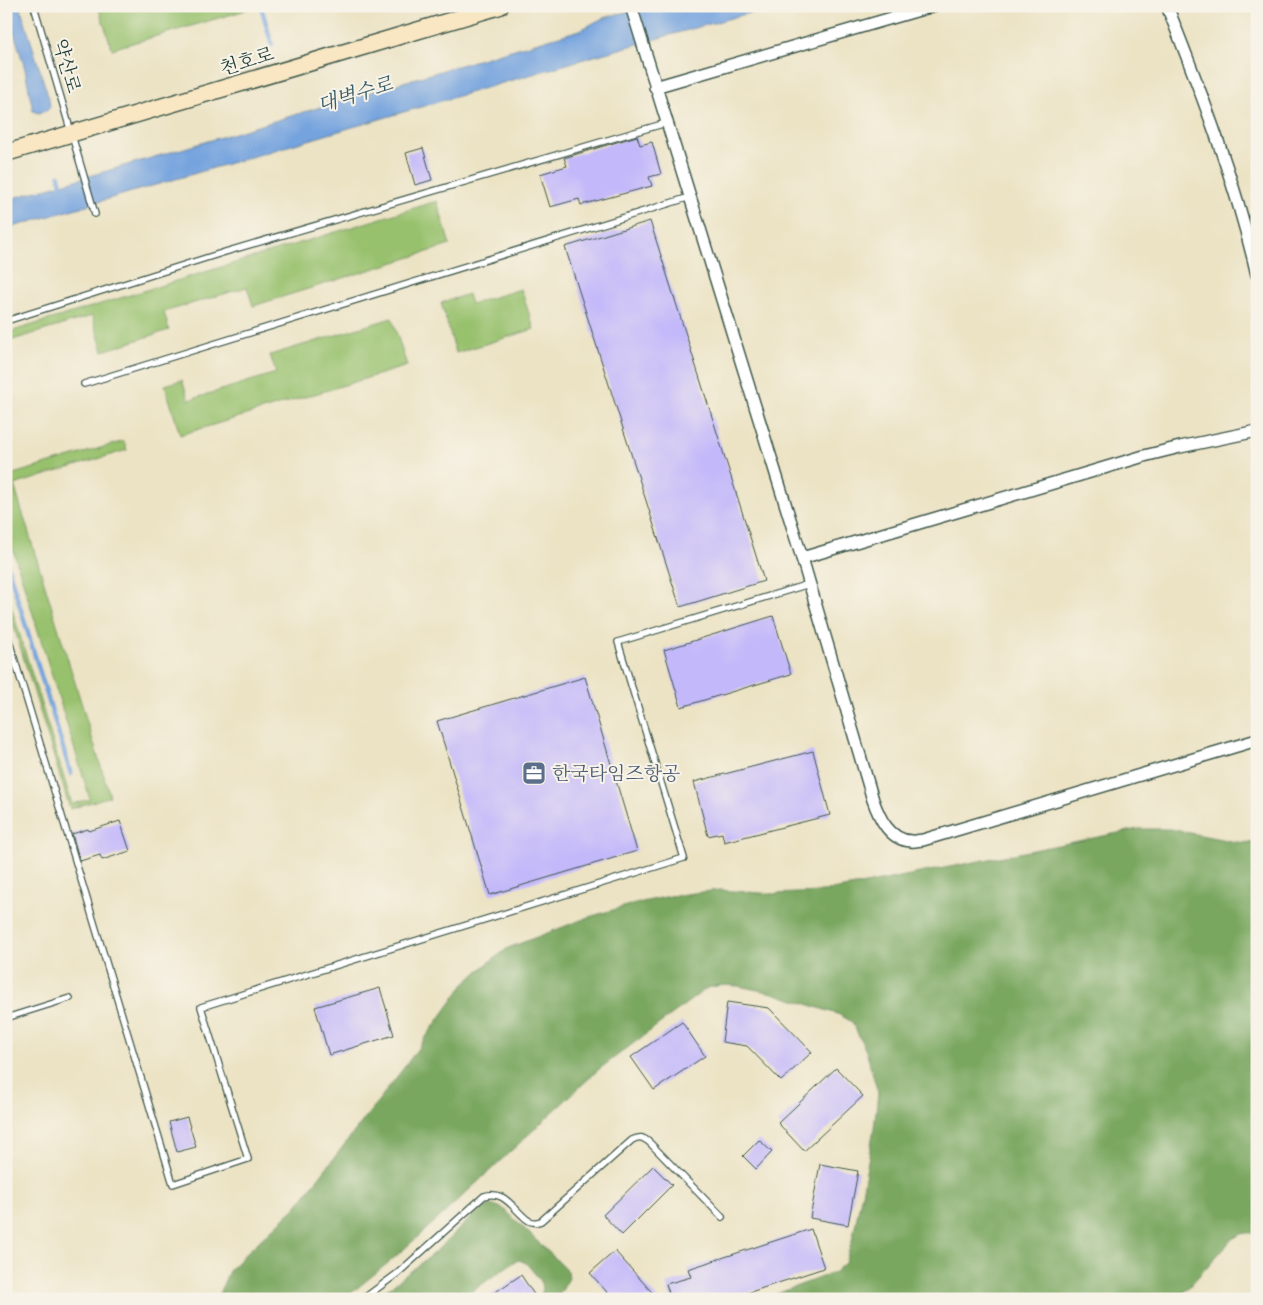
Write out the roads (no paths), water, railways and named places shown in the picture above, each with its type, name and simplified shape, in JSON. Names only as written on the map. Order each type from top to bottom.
[{"type":"street","name":"천호로","points":[[6,153],[499,6]]},
{"type":"street","points":[[631,6],[802,558],[873,800],[885,826],[893,834],[911,842],[944,834],[1257,740]]},
{"type":"street","points":[[655,87],[932,6]]},
{"type":"street","points":[[1167,6],[1219,143],[1257,275]]},
{"type":"street","points":[[802,558],[1144,456],[1257,431]]},
{"type":"lane","name":"약산로","points":[[34,6],[95,214]]},
{"type":"lane","points":[[6,321],[225,252],[666,123]]},
{"type":"lane","points":[[84,384],[690,197]]},
{"type":"lane","points":[[6,630],[173,1184],[248,1160],[201,1007],[684,858],[618,642],[809,584]]},
{"type":"lane","points":[[6,1018],[70,998]]},
{"type":"lane","points":[[363,1299],[398,1273],[484,1196],[497,1194],[505,1198],[527,1220],[533,1222],[541,1221],[632,1140],[638,1137],[644,1138],[650,1143],[722,1217]]},
{"type":"water","points":[[6,6],[20,6],[49,99],[50,106],[48,110],[38,113],[33,111],[25,69]]},
{"type":"water","points":[[649,6],[774,6],[584,59],[6,229],[6,200],[580,30],[603,18]]},
{"type":"waterway","points":[[261,6],[272,45]]},
{"type":"waterway","points":[[59,176],[62,189]]},
{"type":"waterway","points":[[6,561],[71,774]]},
{"type":"place","name":"한국타임즈항공","points":[[534,773]]},
{"type":"water label","name":"대벽수로","points":[[355,94]]}]
